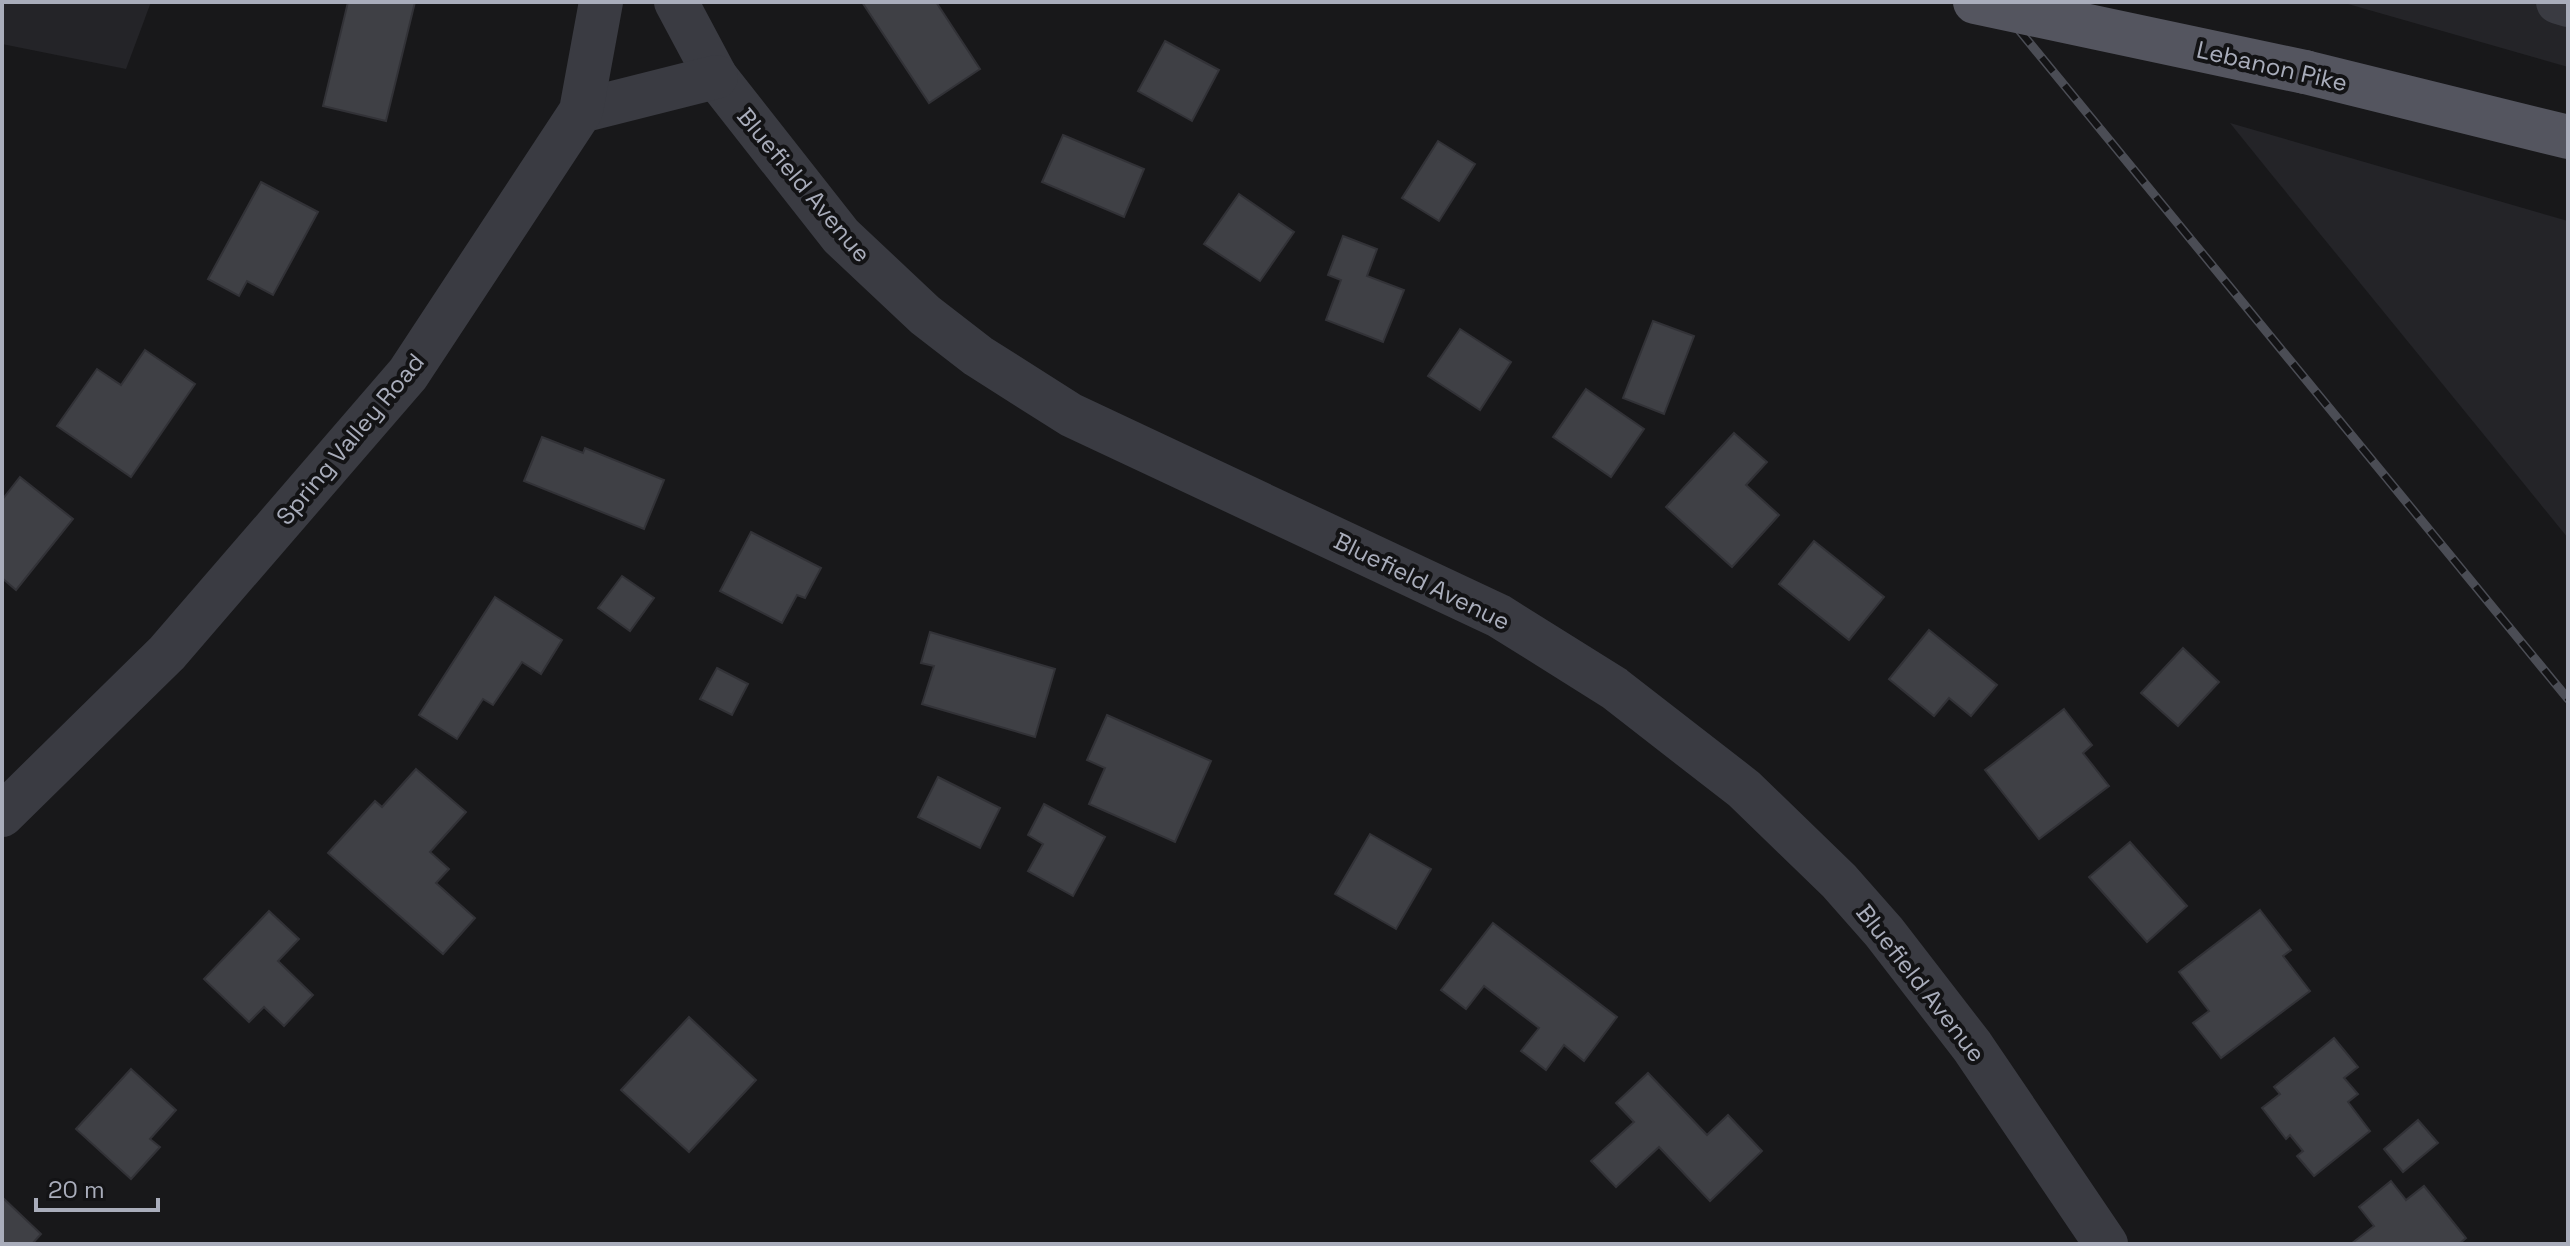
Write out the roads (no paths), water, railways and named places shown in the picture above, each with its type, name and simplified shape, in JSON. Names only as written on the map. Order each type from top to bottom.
[{"type":"main road","name":"Lebanon Pike","points":[[1975,2],[2305,72],[2568,137]]},
{"type":"street","name":"Spring Valley Road","points":[[2,815],[167,653],[408,374],[581,111],[601,2]]},
{"type":"street","name":"Bluefield Avenue","points":[[676,2],[716,77],[841,236],[925,315],[978,356],[1071,415],[1499,616],[1614,688],[1744,789],[1819,861],[1884,932],[1988,1069],[2106,1244]]},
{"type":"street","points":[[2558,2],[2568,5]]},
{"type":"street","points":[[581,111],[716,77]]},
{"type":"railway","points":[[1996,2],[2568,699]]}]
